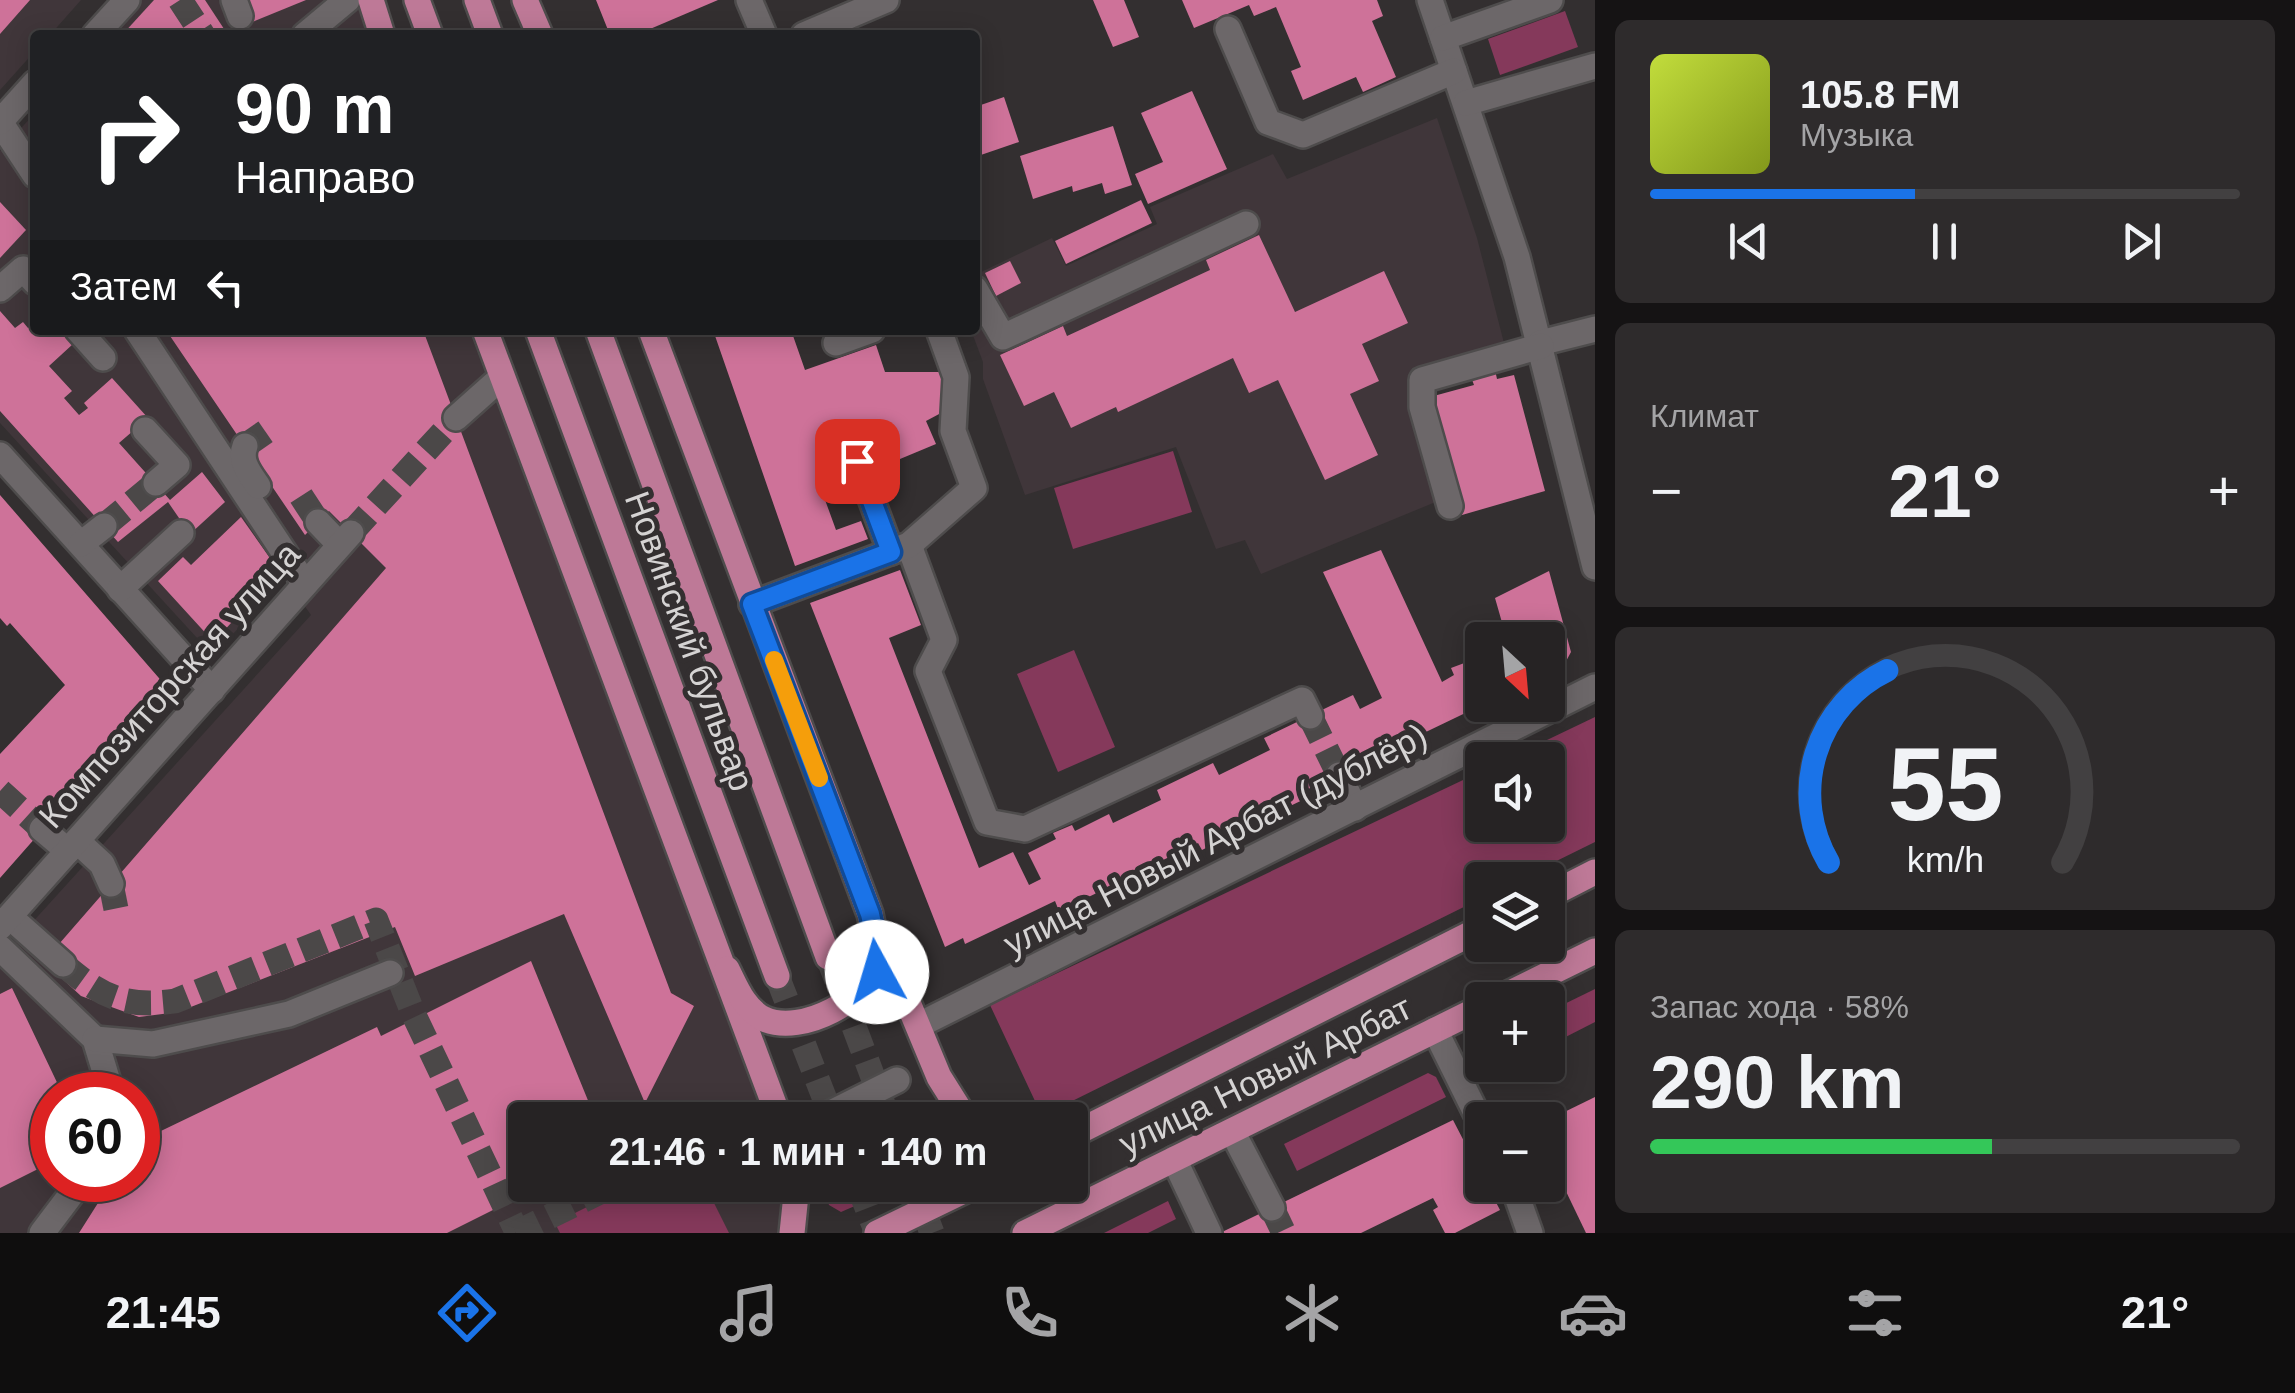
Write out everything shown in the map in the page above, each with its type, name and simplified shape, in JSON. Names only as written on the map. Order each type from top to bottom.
[{"type":"main road","points":[[370,0],[380,30]]},
{"type":"main road","points":[[417,0],[428,30]]},
{"type":"main road","points":[[477,0],[488,30]]},
{"type":"main road","points":[[525,0],[538,30]]},
{"type":"main road","points":[[487,335],[774,1102]]},
{"type":"main road","name":"Новинский бульвар","points":[[540,335],[777,976]]},
{"type":"main road","name":"Новинский бульвар","points":[[600,335],[828,956]]},
{"type":"main road","points":[[654,335],[870,914],[952,1102]]},
{"type":"main road","points":[[1565,887],[1595,872]]},
{"type":"main road","points":[[727,969],[745,1003],[761,1018],[788,1024],[806,1020],[860,993],[877,972],[880,961],[870,914]]},
{"type":"main road","name":"улица Новый Арбат","points":[[1088,1126],[1465,936]]},
{"type":"main road","points":[[1532,982],[1595,951]]},
{"type":"main road","name":"улица Новый Арбат","points":[[1025,1233],[1465,1015]]},
{"type":"main road","points":[[1088,1121],[1114,1112]]},
{"type":"main road","points":[[1056,1233],[1099,1196]]},
{"type":"main road","points":[[792,1233],[795,1202]]},
{"type":"main road","points":[[877,1233],[941,1202]]},
{"type":"street","points":[[84,30],[111,0]]},
{"type":"street","points":[[100,30],[127,0]]},
{"type":"street","points":[[312,30],[347,0]]},
{"type":"street","points":[[748,0],[762,30]]},
{"type":"street","points":[[1430,0],[1502,205],[1595,566]]},
{"type":"street","points":[[1443,38],[1550,0]]},
{"type":"street","points":[[815,30],[876,2]]},
{"type":"street","points":[[1228,29],[1268,122],[1303,135],[1454,70]]},
{"type":"street","points":[[1466,103],[1595,66]]},
{"type":"street","points":[[30,103],[0,122],[30,167]]},
{"type":"street","points":[[980,298],[1003,337],[1246,224]]},
{"type":"street","points":[[0,289],[23,268],[30,276]]},
{"type":"street","points":[[1450,506],[1422,407],[1422,380],[1595,328]]},
{"type":"street","points":[[82,335],[103,358]]},
{"type":"street","points":[[141,335],[311,578]]},
{"type":"street","points":[[836,343],[858,335]]},
{"type":"street","points":[[752,604],[900,548],[974,488],[954,431],[956,377],[941,335]]},
{"type":"street","points":[[456,418],[502,376]]},
{"type":"street","points":[[145,430],[177,466],[156,484]]},
{"type":"street","points":[[245,446],[242,454],[246,468],[311,578]]},
{"type":"street","points":[[0,455],[212,690]]},
{"type":"street","points":[[857,461],[944,640],[928,671],[988,822],[1025,829],[1302,700],[1310,716]]},
{"type":"street","name":"Композиторская улица","points":[[5,922],[346,539],[318,522]]},
{"type":"street","points":[[80,544],[104,526]]},
{"type":"street","points":[[120,588],[180,533]]},
{"type":"street","name":"улица Новый Арбат (дублёр)","points":[[920,1025],[1595,687]]},
{"type":"street","points":[[1338,775],[1355,808]]},
{"type":"street","points":[[42,829],[102,864],[111,884]]},
{"type":"street","points":[[5,922],[64,964]]},
{"type":"street","points":[[0,948],[96,1039],[105,1072]]},
{"type":"street","points":[[96,1039],[153,1044],[270,1018],[390,973]]},
{"type":"street","points":[[1435,1030],[1471,1102]]},
{"type":"street","points":[[853,1102],[897,1080]]},
{"type":"street","points":[[1232,1131],[1272,1208]]},
{"type":"street","points":[[1174,1159],[1210,1233]]},
{"type":"street","points":[[42,1233],[65,1202]]},
{"type":"street","points":[[1521,1202],[1530,1233]]},
{"type":"shaded area","points":[[0,0],[81,0],[54,30],[30,30],[30,57],[0,90]]},
{"type":"shaded area","points":[[138,0],[359,0],[367,30],[111,30]]},
{"type":"shaded area","points":[[1565,11],[1578,47],[1500,75],[1488,39]]},
{"type":"shaded area","points":[[30,118],[30,335],[471,335],[758,1102],[508,1102],[508,1202],[783,1202],[778,1233],[0,1233],[0,958],[311,615],[285,578],[219,649],[209,651],[0,423],[0,151]]},
{"type":"shaded area","points":[[1437,118],[1477,238],[1505,347],[1414,373],[1438,501],[1261,574],[1245,540],[1216,549],[1176,447],[1025,495],[983,379],[983,362],[973,335],[980,335],[980,273],[1052,238],[1066,266],[1157,224],[1150,207],[1273,154],[1287,179]]},
{"type":"shaded area","points":[[1173,451],[1192,512],[1073,549],[1054,488]]},
{"type":"shaded area","points":[[1074,650],[1115,747],[1058,772],[1017,674]]},
{"type":"shaded area","points":[[1595,717],[1595,842],[1554,862],[1465,862],[1465,906],[1070,1102],[1035,1102],[990,1005],[1465,779],[1465,842],[1565,842],[1565,742],[1543,742]]},
{"type":"shaded area","points":[[1595,989],[1595,1022],[1565,1037],[1565,1004]]},
{"type":"shaded area","points":[[1428,1073],[1436,1077],[1446,1097],[1297,1171],[1284,1144]]},
{"type":"shaded area","points":[[1168,1201],[1176,1219],[1148,1233],[1104,1233]]},
{"type":"shaded area","points":[[597,1202],[714,1202],[729,1233],[560,1233],[555,1223]]},
{"type":"shaded area","points":[[828,1202],[864,1202],[841,1212]]},
{"type":"building","points":[[0,0],[30,0],[0,34]]},
{"type":"building","points":[[154,0],[205,0],[225,30],[127,30]]},
{"type":"building","points":[[240,0],[306,0],[250,23]]},
{"type":"building","points":[[596,0],[718,0],[648,30],[608,30]]},
{"type":"building","points":[[1093,0],[1124,0],[1139,37],[1113,47]]},
{"type":"building","points":[[1182,0],[1377,0],[1383,16],[1372,21],[1396,77],[1363,92],[1356,77],[1303,100],[1291,71],[1301,67],[1276,7],[1254,16],[1249,5],[1194,28]]},
{"type":"building","points":[[1192,91],[1227,169],[1148,204],[1135,174],[1163,162],[1141,113]]},
{"type":"building","points":[[1004,97],[1019,142],[980,155],[980,105]]},
{"type":"building","points":[[1113,126],[1132,185],[1105,194],[1102,183],[1073,192],[1072,186],[1033,199],[1020,156]]},
{"type":"building","points":[[1141,200],[1152,223],[1066,264],[1055,241]]},
{"type":"building","points":[[0,202],[26,230],[0,258]]},
{"type":"building","points":[[1259,235],[1295,312],[1384,271],[1408,323],[1362,344],[1379,381],[1350,394],[1378,455],[1325,480],[1278,380],[1249,393],[1233,358],[1118,412],[1116,407],[1071,428],[1054,392],[1024,406],[1000,355],[1063,326],[1067,336],[1210,270],[1206,260]]},
{"type":"building","points":[[1010,261],[1021,283],[996,296],[985,273]]},
{"type":"building","points":[[0,311],[15,328],[23,322],[30,326],[30,335],[65,335],[73,344],[49,366],[72,391],[64,398],[79,415],[88,408],[84,403],[112,378],[148,418],[119,443],[170,500],[202,472],[225,502],[190,534],[168,502],[118,542],[0,411]]},
{"type":"building","points":[[169,335],[425,335],[671,993],[694,1006],[646,1102],[564,914],[415,976],[395,927],[178,1012],[139,1017],[81,996],[56,973],[72,956],[59,944],[386,568],[329,511],[305,535]]},
{"type":"building","points":[[715,335],[793,335],[805,370],[876,345],[885,372],[942,372],[941,413],[926,421],[936,444],[900,459],[893,440],[841,459],[851,487],[824,497],[836,530],[861,521],[868,539],[795,566]]},
{"type":"building","points":[[1495,370],[1497,379],[1514,375],[1545,491],[1462,515],[1430,397],[1474,385],[1471,377]]},
{"type":"building","points":[[0,495],[165,685],[162,694],[0,878],[0,754],[65,685],[10,623],[7,626],[0,618]]},
{"type":"building","points":[[241,517],[279,571],[219,636],[211,639],[158,581],[183,557],[191,565]]},
{"type":"building","points":[[1381,550],[1442,682],[1454,675],[1451,668],[1465,663],[1465,713],[1378,755],[1381,762],[1362,771],[1359,765],[1308,789],[1311,796],[1288,807],[1286,801],[1223,831],[1226,838],[1202,850],[1198,843],[1126,878],[1130,885],[1104,897],[1101,891],[1059,911],[1055,901],[965,944],[963,938],[945,947],[810,603],[900,570],[921,625],[889,638],[979,868],[1013,852],[1029,885],[1041,879],[1028,853],[1056,839],[1053,833],[1072,825],[1075,831],[1109,814],[1113,823],[1161,800],[1157,790],[1213,763],[1219,775],[1270,750],[1264,738],[1353,695],[1360,709],[1382,698],[1323,572]]},
{"type":"building","points":[[1549,571],[1563,622],[1502,622],[1495,598]]},
{"type":"building","points":[[1565,630],[1571,652],[1565,663]]},
{"type":"building","points":[[531,961],[589,1102],[508,1102],[509,1202],[447,1233],[79,1233],[97,1202],[160,1202],[160,1131],[377,1027],[381,1036]]},
{"type":"building","points":[[12,988],[52,1072],[30,1072],[30,1173],[0,1188],[0,994]]},
{"type":"building","points":[[1595,1097],[1595,1233],[1586,1233],[1565,1189],[1565,1112]]},
{"type":"building","points":[[1453,1120],[1465,1143],[1465,1202],[1496,1202],[1500,1210],[1455,1233],[1445,1233],[1433,1210],[1438,1207],[1433,1198],[1361,1233],[1220,1233]]},
{"type":"tunnel","points":[[180,0],[200,30]]},
{"type":"tunnel","points":[[351,533],[456,418]]},
{"type":"tunnel","points":[[245,446],[271,428]]},
{"type":"tunnel","points":[[104,526],[156,483]]},
{"type":"tunnel","points":[[301,496],[318,522]]},
{"type":"tunnel","points":[[1310,716],[1339,775]]},
{"type":"tunnel","points":[[0,791],[42,829]]},
{"type":"tunnel","points":[[111,884],[117,914]]},
{"type":"tunnel","points":[[63,964],[115,998],[142,1003],[175,1001],[376,920],[413,1013],[517,1232]]},
{"type":"tunnel","points":[[828,957],[882,1102]]},
{"type":"tunnel","points":[[777,976],[826,1102]]},
{"type":"tunnel","points":[[516,1233],[579,1202]]},
{"type":"tunnel","points":[[865,1202],[877,1233]]},
{"type":"tunnel","points":[[920,1202],[932,1233]]},
{"type":"tunnel","points":[[1272,1208],[1284,1233]]},
{"type":"slow traffic","points":[[774,660],[819,778]]},
{"type":"route","points":[[857,461],[891,552],[752,604],[870,914],[878,944],[877,972]]}]
